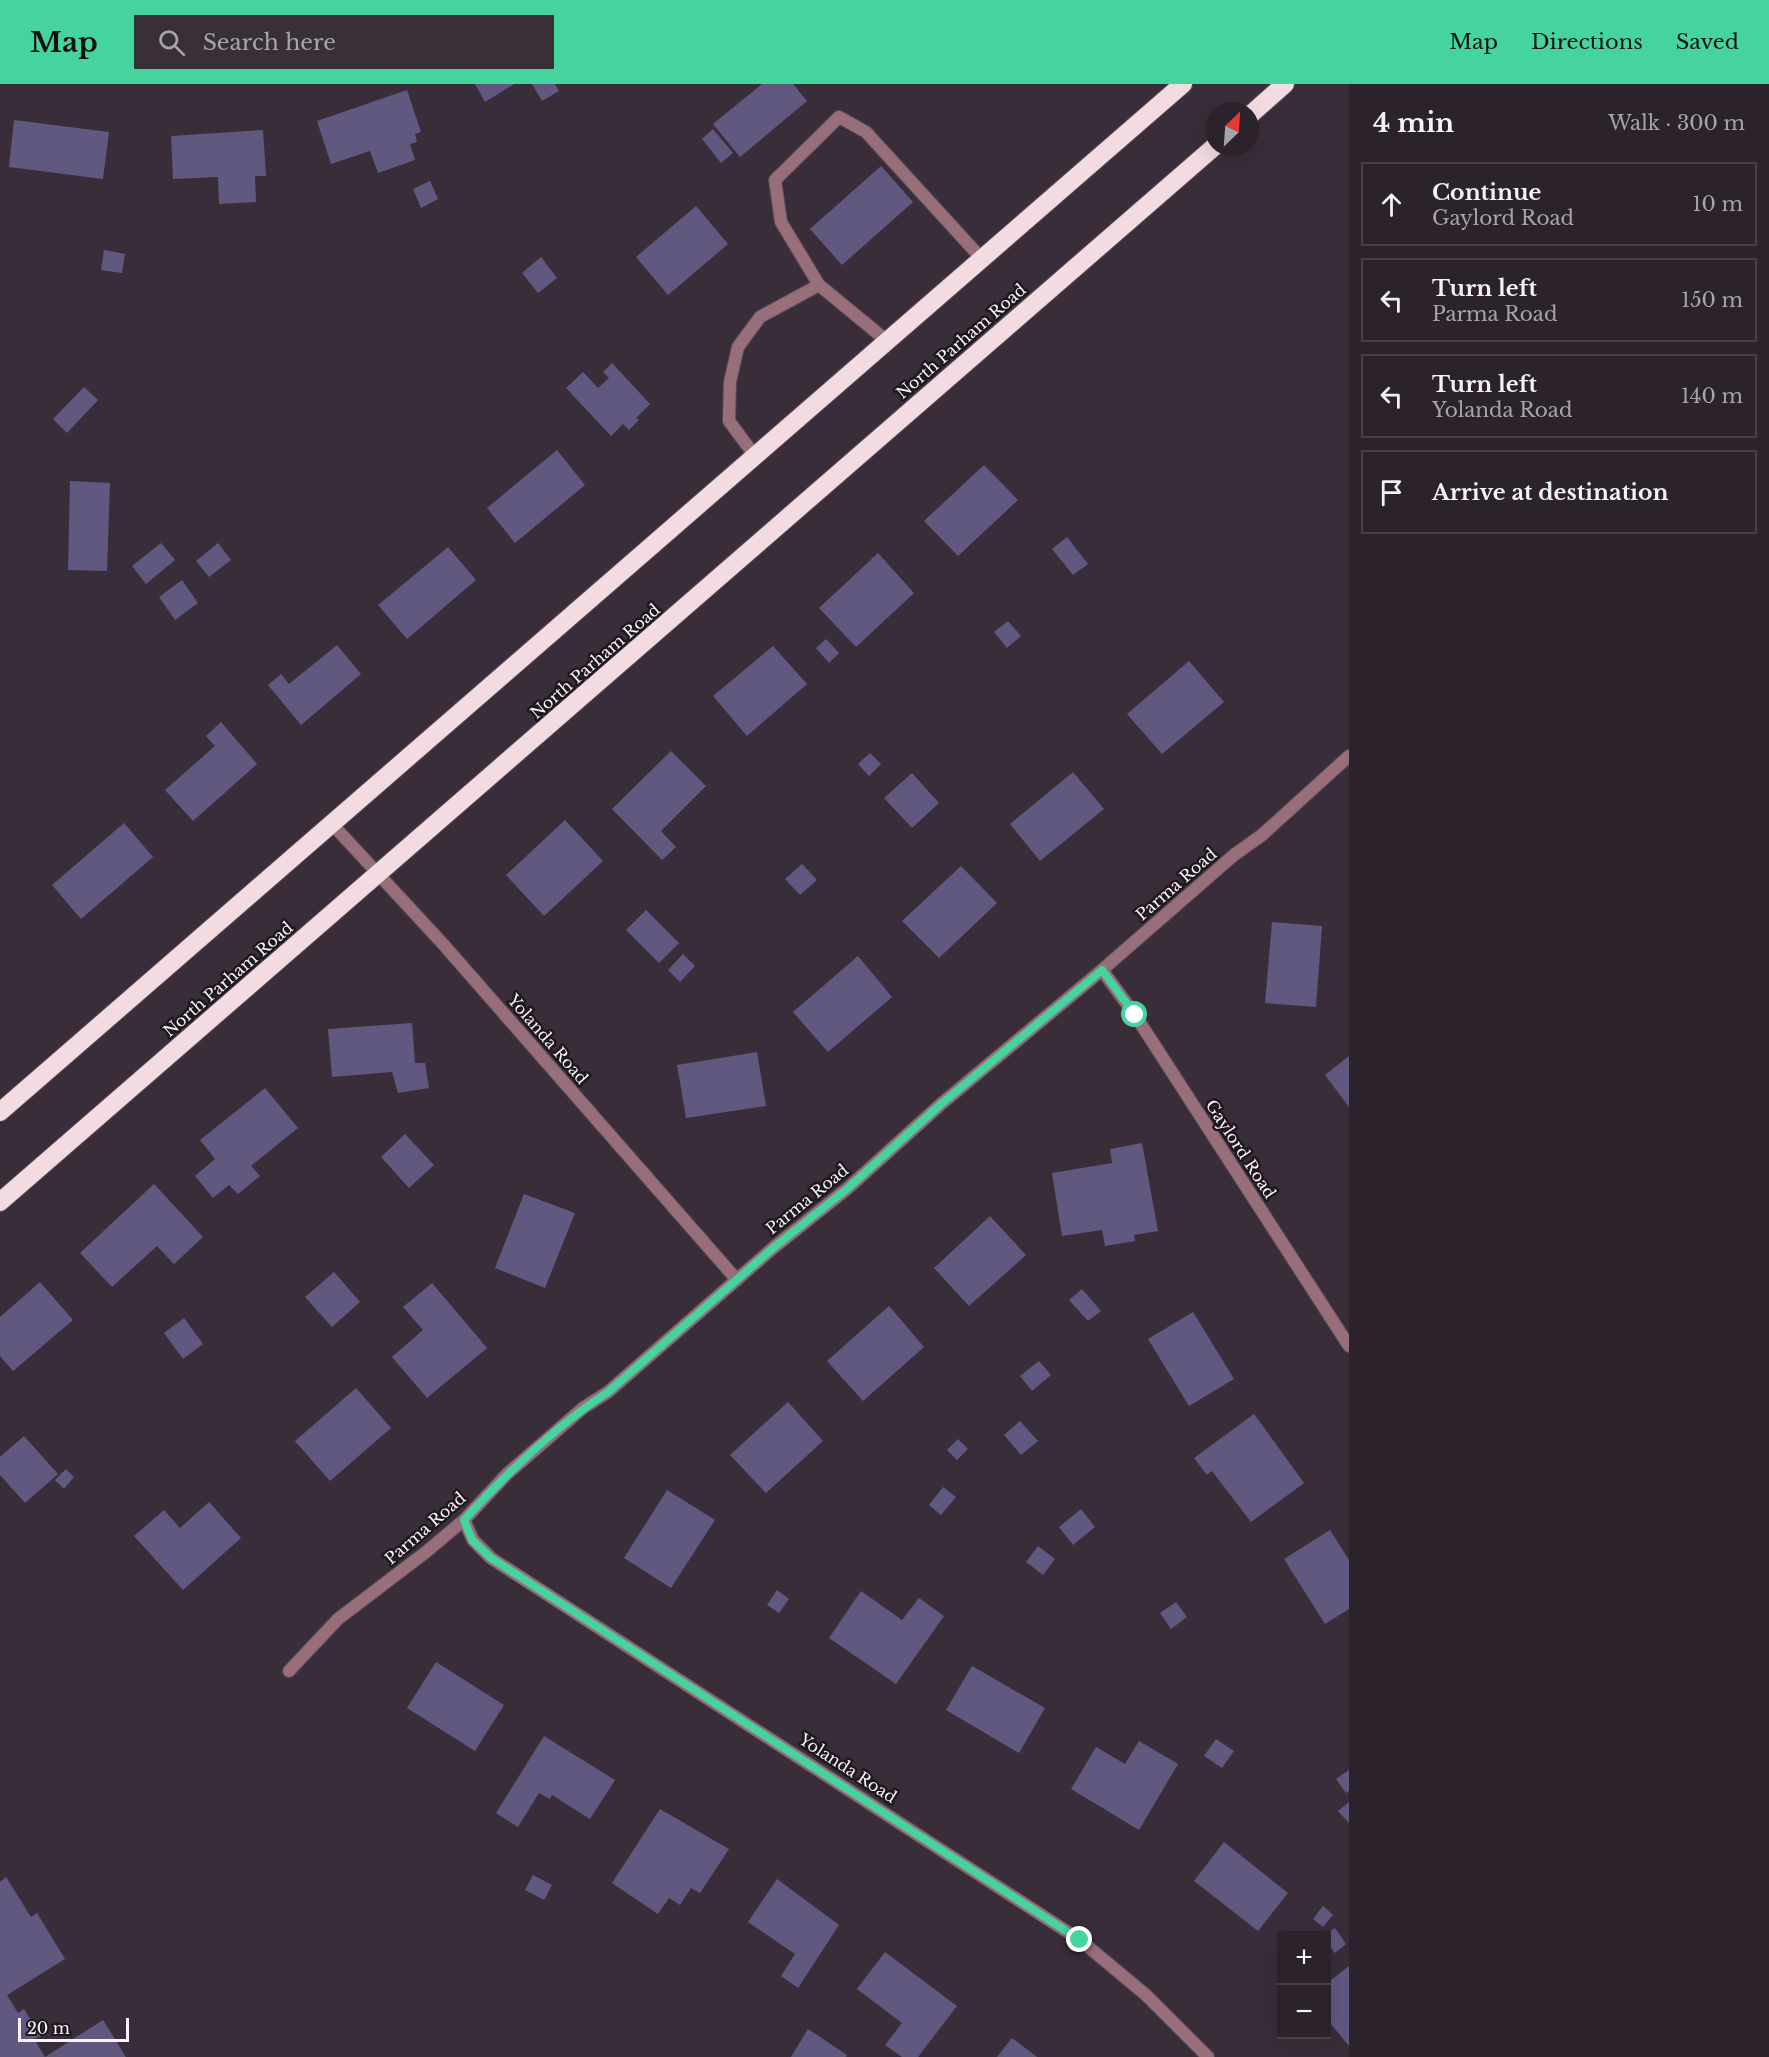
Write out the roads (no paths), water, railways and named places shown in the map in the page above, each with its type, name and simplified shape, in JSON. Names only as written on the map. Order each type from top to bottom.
[{"type":"highway","points":[[0,1112],[1183,84]]},
{"type":"highway","points":[[1259,107],[1284,84]]},
{"type":"highway","name":"North Parham Road","points":[[0,1202],[1205,155]]},
{"type":"street","points":[[887,341],[819,285],[781,222],[775,180],[839,117],[866,132],[982,259]]},
{"type":"street","points":[[755,456],[729,421],[730,382],[738,346],[760,316],[819,285]]},
{"type":"street","name":"Parma Road","points":[[289,1671],[338,1619],[464,1520],[507,1474],[583,1408],[608,1392],[848,1188],[941,1104],[1102,970],[1234,855],[1262,835],[1349,756]]},
{"type":"street","name":"Yolanda Road","points":[[332,824],[737,1280]]},
{"type":"street","name":"Gaylord Road","points":[[1102,970],[1141,1025],[1349,1346]]},
{"type":"street","name":"Yolanda Road","points":[[464,1520],[472,1540],[491,1558],[1080,1940],[1146,1995],[1208,2057]]}]
